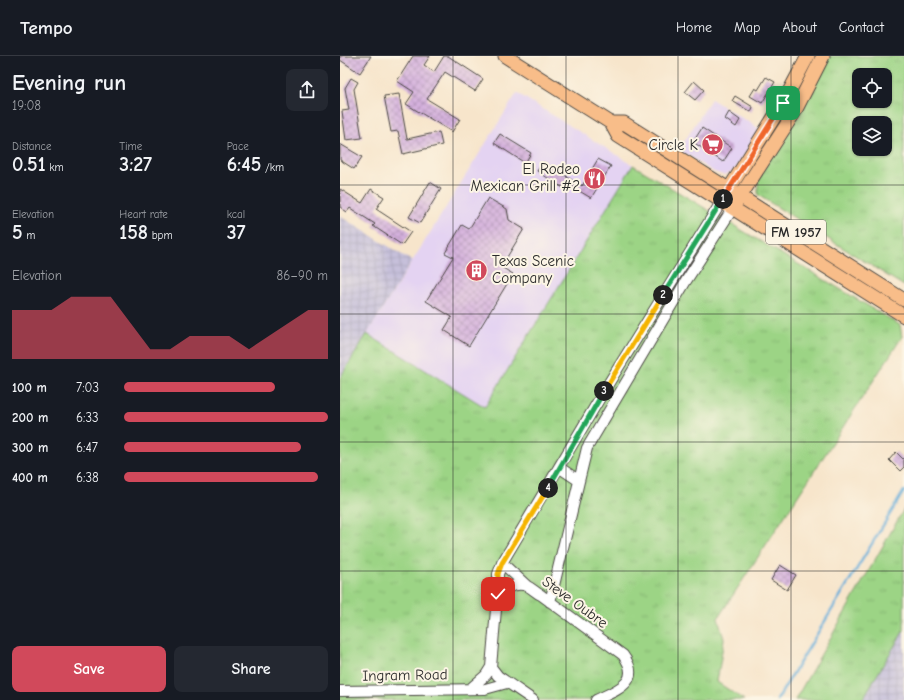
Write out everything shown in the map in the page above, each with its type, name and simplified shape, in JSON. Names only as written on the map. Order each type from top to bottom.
[{"type":"main road","name":"FM 1957","points":[[505,56],[611,124],[618,136],[722,201],[736,202],[904,300]]},
{"type":"main road","points":[[722,201],[783,103],[808,56]]},
{"type":"main road","points":[[736,202],[794,113],[823,56]]},
{"type":"main road","name":"FM 1957","points":[[611,124],[624,123],[729,189],[736,202],[904,316]]},
{"type":"street","points":[[471,688],[486,675],[491,667],[498,594],[498,574],[502,563],[560,468],[610,381],[722,201]]},
{"type":"street","points":[[550,602],[578,480],[587,448],[686,281],[736,202]]},
{"type":"street","points":[[610,381],[622,388]]},
{"type":"street","points":[[560,468],[578,480]]},
{"type":"street","points":[[502,563],[527,586]]},
{"type":"street","name":"Steve Oubre","points":[[498,594],[504,589],[513,586],[527,586],[623,655],[628,661],[630,678],[626,684],[596,700]]},
{"type":"street","points":[[491,667],[498,676],[533,700]]},
{"type":"street","name":"Ingram Road","points":[[340,691],[485,689],[507,683]]},
{"type":"shaded area","points":[[517,93],[633,165],[485,407],[367,334]]},
{"type":"shaded area","points":[[711,99],[760,129],[735,170],[724,175],[714,172],[679,150]]},
{"type":"shaded area","points":[[340,216],[412,261],[340,378]]},
{"type":"shaded area","points":[[904,630],[904,700],[862,700]]},
{"type":"green space","points":[[829,56],[904,56],[904,286],[758,195],[758,179]]},
{"type":"green space","points":[[633,165],[900,325],[902,337],[718,618],[724,639],[717,682],[744,700],[340,700],[340,378],[367,334],[485,407]]},
{"type":"green space","points":[[904,509],[904,630],[862,700],[795,700]]},
{"type":"building","points":[[340,56],[371,56],[360,73],[340,60]]},
{"type":"building","points":[[413,56],[430,56],[424,65],[434,72],[444,56],[448,56],[483,79],[475,91],[445,72],[427,99],[460,119],[452,132],[406,104],[414,92],[397,81]]},
{"type":"building","points":[[766,77],[775,82],[762,103],[750,96],[755,88],[758,90]]},
{"type":"building","points":[[351,78],[358,82],[354,89],[362,138],[346,140],[342,111],[349,110],[345,88]]},
{"type":"building","points":[[694,81],[704,90],[695,100],[685,92]]},
{"type":"building","points":[[399,94],[407,139],[439,132],[442,145],[403,154],[398,131],[391,132],[384,96]]},
{"type":"building","points":[[735,96],[753,107],[751,112],[732,101]]},
{"type":"building","points":[[729,112],[740,120],[736,127],[725,119]]},
{"type":"building","points":[[702,128],[732,148],[723,162],[693,142]]},
{"type":"building","points":[[500,134],[531,153],[525,163],[494,143]]},
{"type":"building","points":[[340,144],[362,157],[354,169],[340,160]]},
{"type":"building","points":[[598,159],[611,166],[591,198],[571,186],[568,191],[537,171],[543,162],[582,186]]},
{"type":"building","points":[[430,182],[441,189],[420,223],[409,217]]},
{"type":"building","points":[[340,189],[362,203],[371,189],[384,197],[376,209],[411,232],[402,245],[373,226],[375,224],[350,208],[347,212],[340,207]]},
{"type":"building","name":"Texas Scenic Company","points":[[488,198],[507,209],[509,220],[524,229],[501,267],[513,274],[469,346],[444,330],[452,317],[426,301],[453,257],[445,253],[462,225],[469,229]]},
{"type":"building","points":[[896,452],[904,460],[904,467],[900,471],[889,460]]},
{"type":"building","points":[[780,565],[796,575],[787,590],[771,580]]},
{"type":"waterway","points":[[777,700],[904,491]]},
{"type":"place","name":"Circle K","points":[[713,145]]},
{"type":"place","name":"El Rodeo Mexican Grill #2","points":[[595,178]]},
{"type":"place","name":"Texas Scenic Company","points":[[476,270]]},
{"type":"route","points":[[498,594],[498,574],[502,563],[610,381],[715,210],[783,103]]}]
